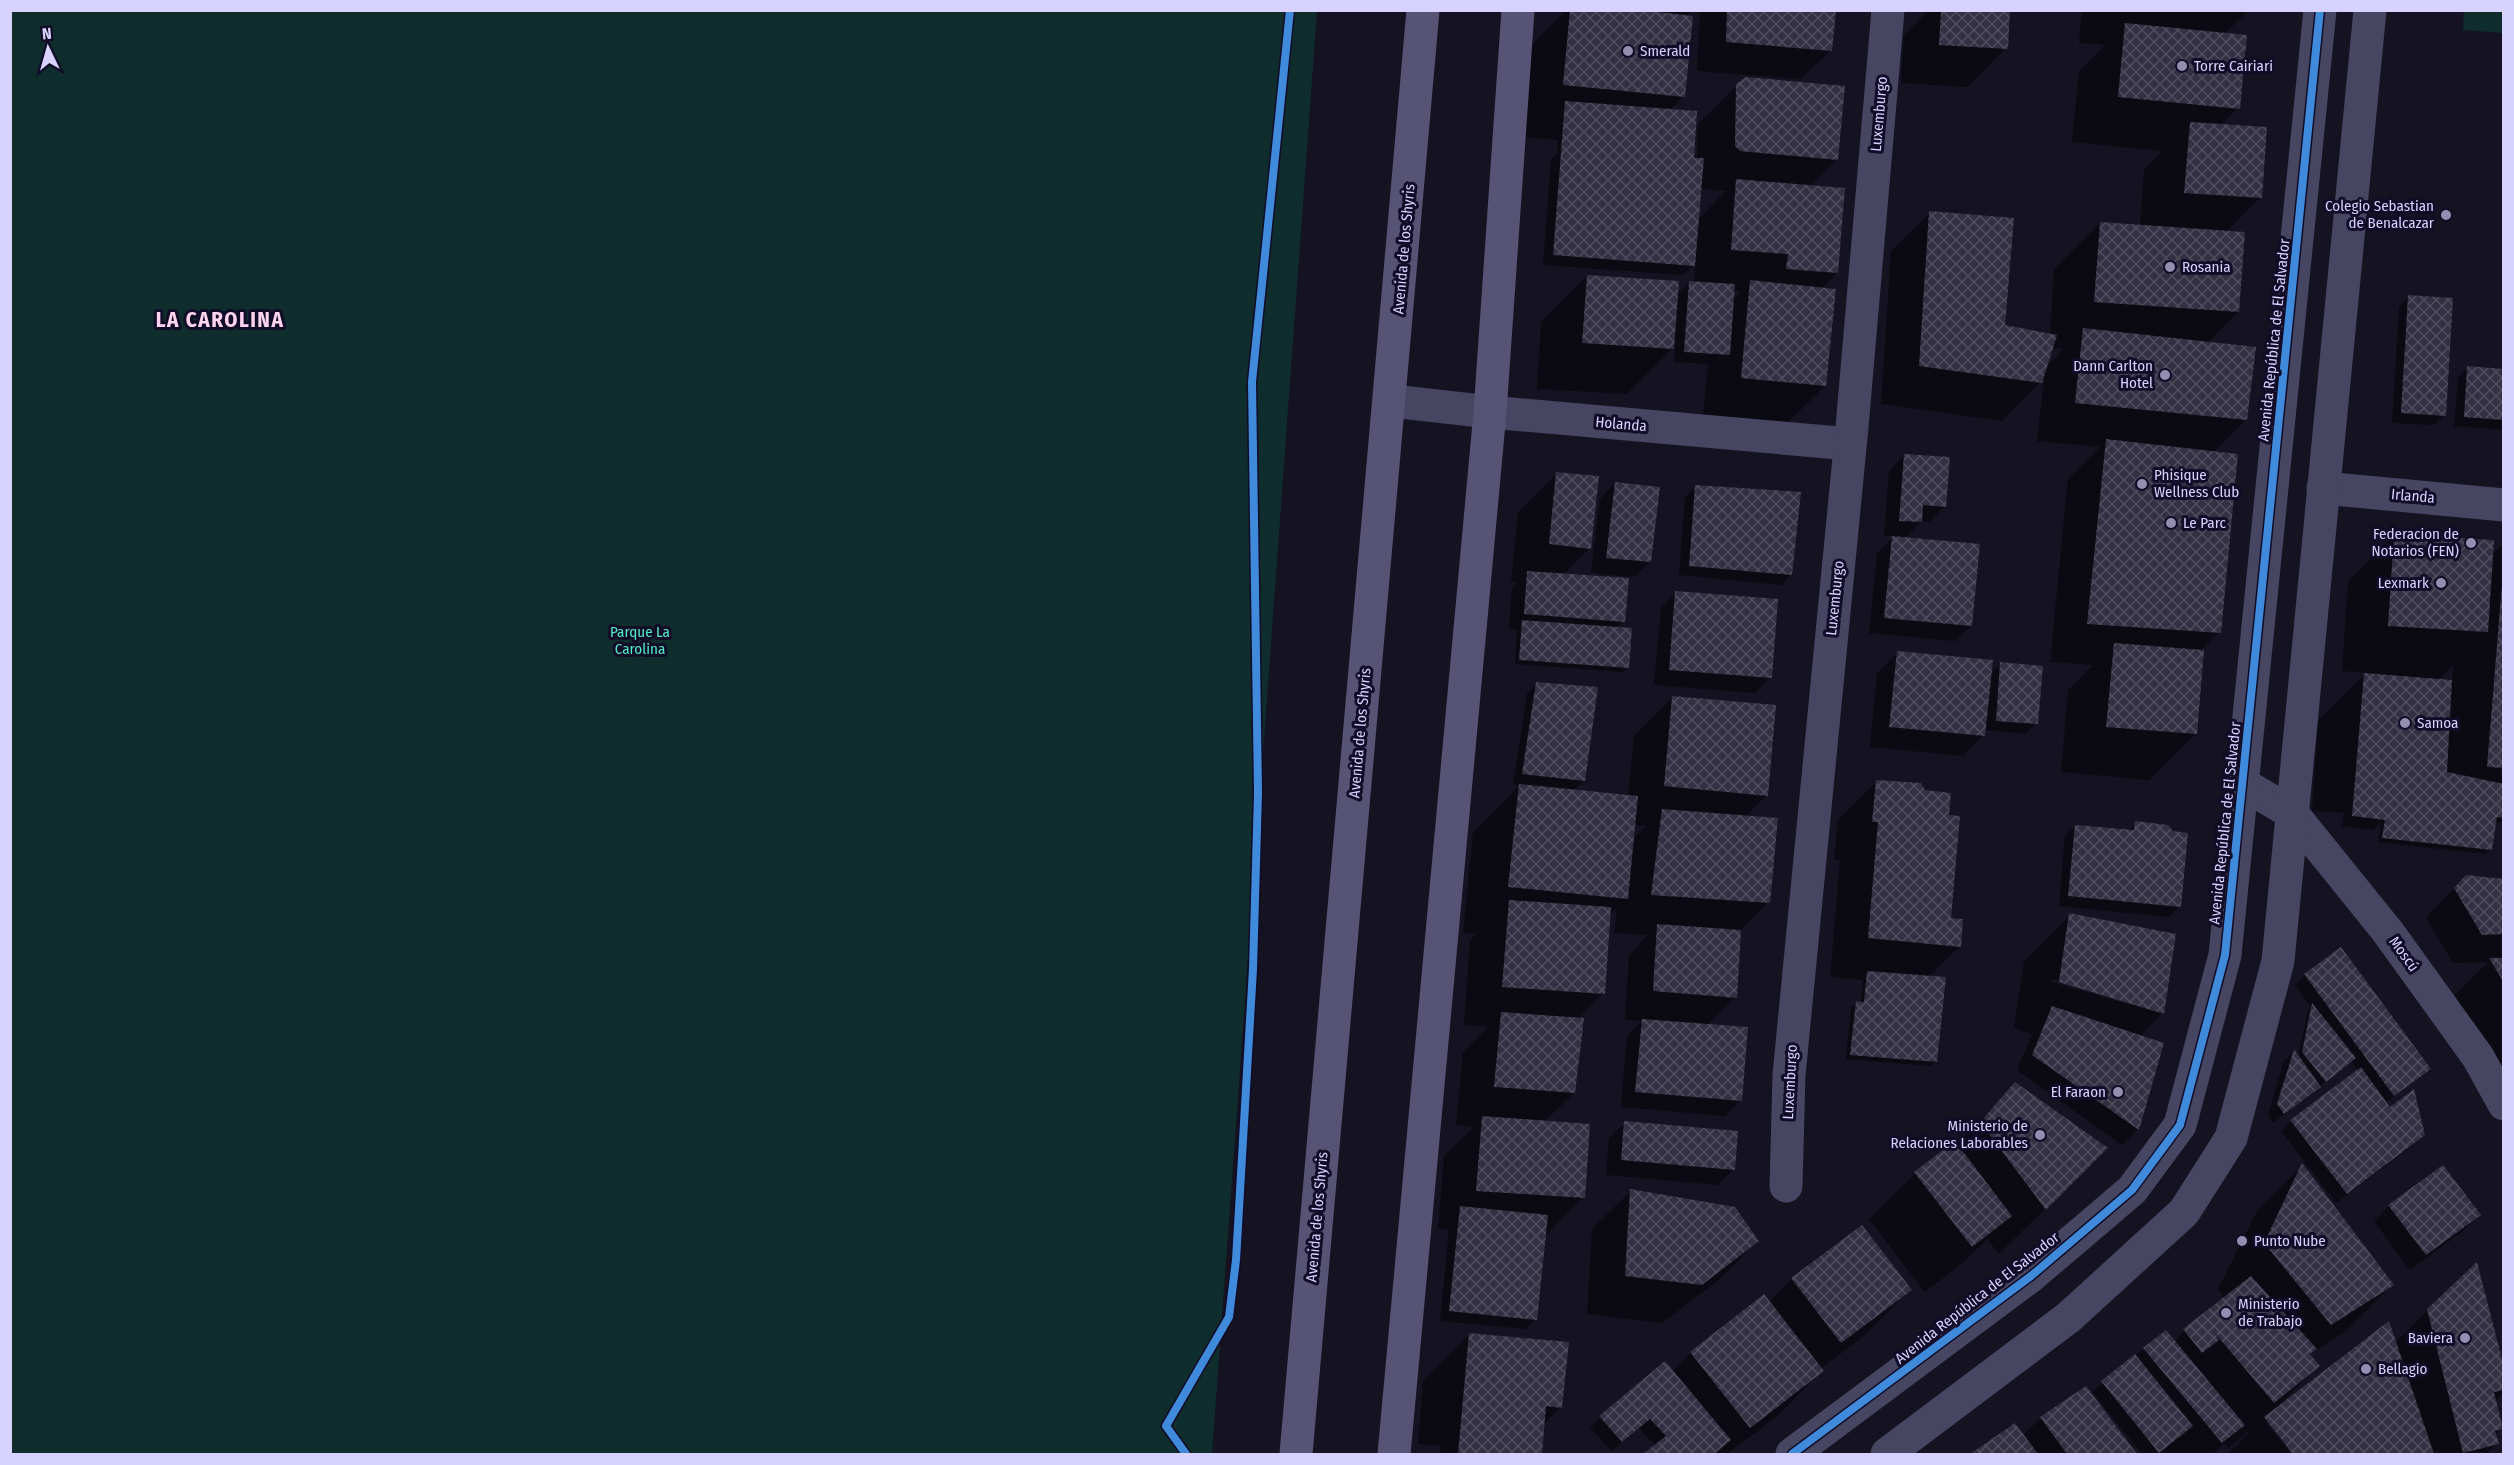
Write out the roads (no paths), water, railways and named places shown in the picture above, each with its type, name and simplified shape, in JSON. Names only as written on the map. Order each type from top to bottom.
[{"type":"main road","name":"Avenida de los Shyris","points":[[1296,1455],[1392,400],[1423,10]]},
{"type":"main road","points":[[1394,1455],[1490,412],[1518,10]]},
{"type":"street","name":"Luxemburgo","points":[[1786,1186],[1789,1075],[1850,444],[1888,10]]},
{"type":"street","name":"Avenida República de El Salvador","points":[[1792,1455],[2031,1276],[2132,1190],[2180,1125],[2225,955],[2320,10]]},
{"type":"street","points":[[1887,1455],[2068,1317],[2184,1212],[2231,1138],[2278,960],[2370,10]]},
{"type":"street","name":"Holanda","points":[[1392,400],[1490,412],[1850,444]]},
{"type":"street","name":"Irlanda","points":[[2324,488],[2504,505]]},
{"type":"street","points":[[2242,784],[2292,813]]},
{"type":"street","name":"Moscú","points":[[2292,813],[2388,932],[2478,1057],[2504,1104]]},
{"type":"place","name":"Smerald","points":[[1628,51]]},
{"type":"place","name":"Torre Cairiari","points":[[2182,66]]},
{"type":"place","name":"Colegio Sebastian de Benalcazar","points":[[2446,215]]},
{"type":"place","name":"Rosania","points":[[2170,267]]},
{"type":"place","name":"Dann Carlton Hotel","points":[[2165,375]]},
{"type":"place","name":"Phisique Wellness Club","points":[[2142,484]]},
{"type":"place","name":"Le Parc","points":[[2171,523]]},
{"type":"place","name":"Federacion de Notarios (FEN)","points":[[2471,543]]},
{"type":"place","name":"Lexmark","points":[[2441,583]]},
{"type":"place","name":"Samoa","points":[[2405,723]]},
{"type":"place","name":"El Faraon","points":[[2118,1092]]},
{"type":"place","name":"Ministerio de Relaciones Laborables","points":[[2040,1135]]},
{"type":"place","name":"Punto Nube","points":[[2242,1241]]},
{"type":"place","name":"Ministerio de Trabajo","points":[[2226,1313]]},
{"type":"place","name":"Baviera","points":[[2465,1338]]},
{"type":"place","name":"Bellagio","points":[[2366,1369]]},
{"type":"district","name":"LA CAROLINA","points":[[220,320]]},
{"type":"park label","name":"Parque La Carolina","points":[[640,640]]}]
